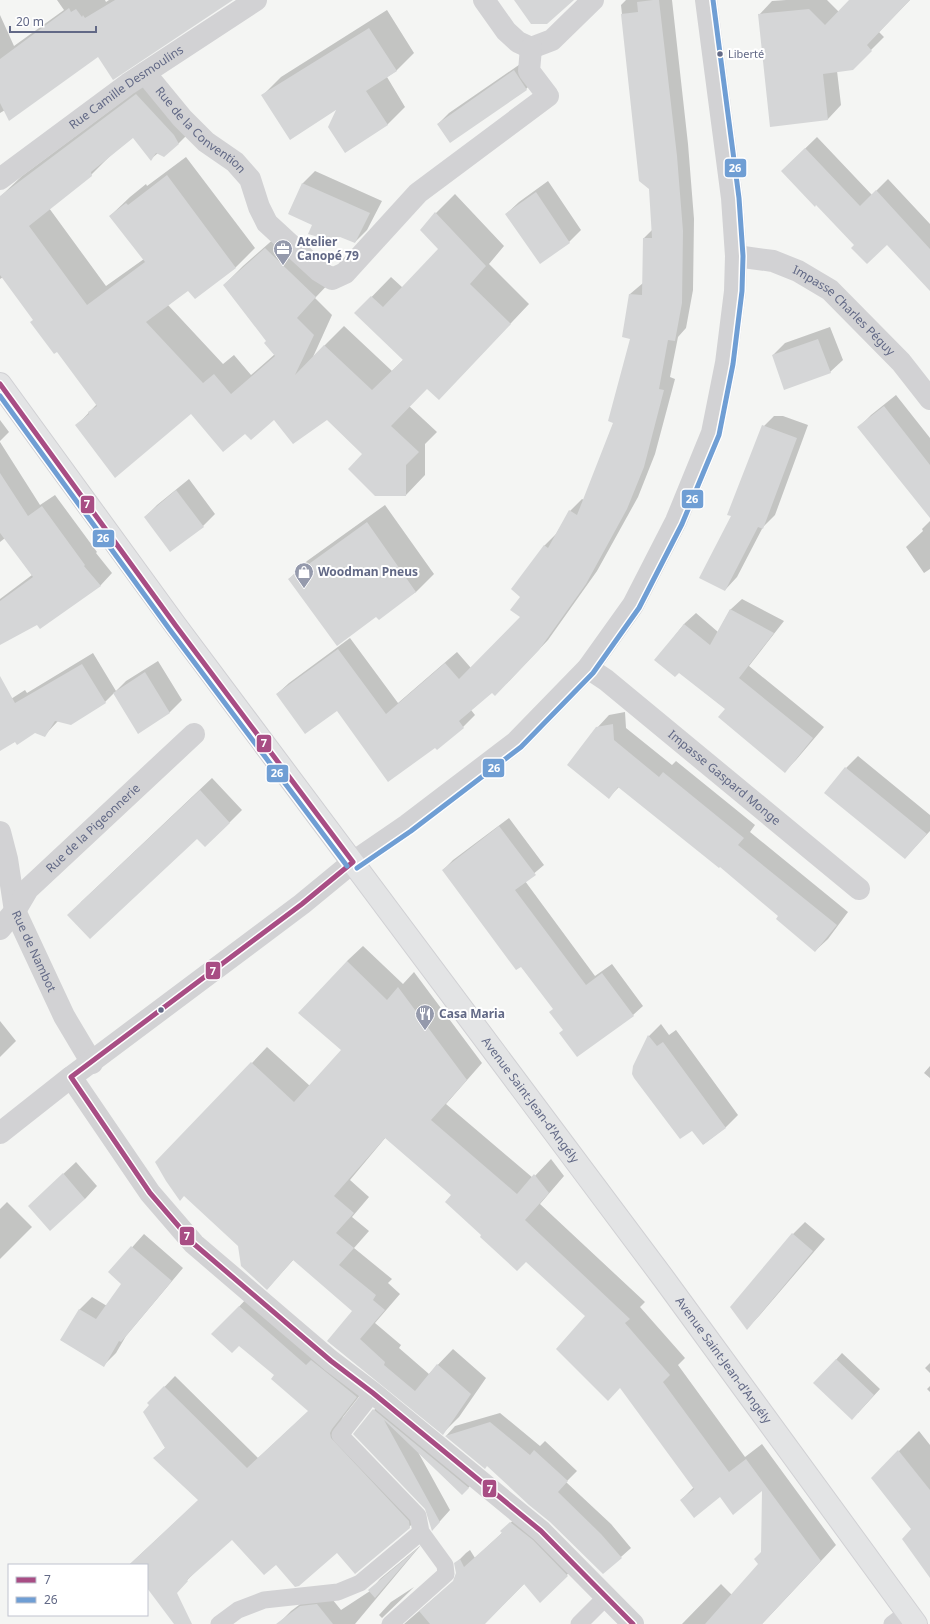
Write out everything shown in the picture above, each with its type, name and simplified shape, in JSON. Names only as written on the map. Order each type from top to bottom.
[{"type":"main road","name":"Avenue Saint-Jean-d'Angély","points":[[0,384],[172,620],[664,1279],[905,1620]]},
{"type":"street","name":"Rue Camille Desmoulins","points":[[0,179],[90,111],[256,0]]},
{"type":"street","points":[[484,0],[506,30],[518,42],[531,48],[552,40],[593,0]]},
{"type":"street","points":[[0,1133],[71,1077],[92,1063],[302,904],[354,862],[407,825],[516,742],[588,668],[633,605],[676,521],[712,433],[726,362],[734,291],[736,256],[732,198],[706,0]]},
{"type":"street","name":"Rue de la Convention","points":[[145,73],[182,118],[206,142],[235,162],[250,179],[260,207],[268,223],[319,272],[332,279],[345,273],[383,233],[418,192],[548,96],[529,71],[531,48]]},
{"type":"street","name":"Impasse Charles Péguy","points":[[736,256],[773,261],[798,271],[830,290],[901,362],[930,399]]},
{"type":"street","name":"Impasse Gaspard Monge","points":[[588,668],[606,680],[643,710],[859,889]]},
{"type":"street","name":"Rue de la Pigeonnerie","points":[[0,929],[15,911],[28,889],[194,734]]},
{"type":"street","name":"Rue de Nambot","points":[[0,832],[7,859],[15,911],[64,1016],[92,1063]]},
{"type":"street","points":[[71,1077],[150,1193],[194,1244],[331,1361],[374,1392],[541,1531],[633,1624]]},
{"type":"lane","points":[[374,1392],[340,1435],[418,1516],[421,1532],[445,1565],[446,1574],[390,1624]]},
{"type":"lane","points":[[219,1624],[238,1610],[264,1600],[338,1592],[360,1583],[421,1532]]},
{"type":"lane","points":[[579,1624],[606,1597]]},
{"type":"building","points":[[115,0],[233,0],[113,80],[98,57],[9,121],[0,103],[0,59],[69,8],[71,12],[76,9],[82,17],[83,15],[85,18]]},
{"type":"building","points":[[514,0],[574,0],[547,24],[531,24]]},
{"type":"building","points":[[659,0],[677,156],[683,231],[682,303],[675,341],[668,340],[659,389],[664,390],[644,467],[627,509],[586,584],[539,650],[495,696],[492,693],[459,721],[464,728],[437,750],[435,748],[388,782],[337,711],[305,734],[276,694],[338,649],[386,714],[445,663],[459,679],[520,617],[510,610],[520,597],[511,589],[544,545],[548,548],[569,510],[577,515],[613,423],[608,421],[630,339],[622,337],[629,294],[642,295],[643,238],[652,238],[649,189],[639,181],[621,14],[638,12],[637,2]]},
{"type":"building","points":[[849,0],[910,0],[867,45],[872,51],[853,70],[823,74],[828,120],[770,127],[758,14],[809,9],[825,25]]},
{"type":"building","points":[[369,28],[397,71],[366,91],[388,125],[345,153],[328,127],[336,110],[290,140],[261,95]]},
{"type":"building","points":[[514,70],[527,90],[450,143],[437,124]]},
{"type":"building","points":[[136,94],[174,135],[179,144],[164,157],[156,153],[151,161],[133,138],[91,172],[92,176],[29,226],[87,305],[145,262],[109,216],[126,203],[128,205],[167,175],[236,268],[195,299],[188,291],[146,322],[203,383],[214,374],[231,394],[275,356],[264,343],[266,341],[223,285],[265,248],[316,297],[297,318],[314,335],[295,375],[324,345],[372,390],[403,360],[354,313],[371,296],[383,307],[438,249],[420,230],[435,212],[486,266],[470,284],[511,324],[439,400],[427,389],[391,426],[419,452],[406,465],[406,496],[375,496],[348,469],[362,454],[327,420],[293,444],[274,420],[251,440],[245,434],[223,452],[191,414],[115,478],[75,425],[89,414],[88,412],[97,406],[57,352],[54,354],[30,322],[33,320],[0,275],[0,196]]},
{"type":"building","points":[[805,148],[860,206],[876,190],[930,249],[930,291],[887,245],[867,264],[851,248],[854,245],[781,171]]},
{"type":"building","points":[[302,183],[370,213],[355,243],[340,237],[325,239],[308,234],[312,225],[288,214]]},
{"type":"building","points":[[536,192],[570,243],[540,264],[505,214]]},
{"type":"building","points":[[818,339],[831,373],[784,390],[772,355]]},
{"type":"building","points":[[884,406],[930,465],[930,518],[857,427]]},
{"type":"building","points":[[762,425],[797,438],[763,529],[758,527],[725,591],[699,578],[731,516],[727,515]]},
{"type":"building","points":[[0,473],[28,516],[42,506],[85,565],[84,566],[101,586],[40,629],[37,625],[0,645],[0,601],[33,577],[0,533]]},
{"type":"building","points":[[176,490],[204,527],[170,552],[144,517]]},
{"type":"building","points":[[367,522],[416,592],[379,620],[376,617],[337,646],[288,579]]},
{"type":"building","points":[[730,609],[774,633],[739,678],[813,738],[785,773],[718,717],[725,709],[679,673],[675,677],[654,660],[684,624],[710,645]]},
{"type":"building","points":[[82,664],[106,703],[71,725],[55,721],[45,737],[35,733],[17,745],[15,742],[0,751],[0,676],[15,703]]},
{"type":"building","points":[[145,672],[170,713],[138,734],[113,693]]},
{"type":"building","points":[[613,724],[614,740],[659,777],[663,772],[744,838],[738,845],[837,925],[815,952],[776,919],[778,916],[720,867],[719,868],[618,787],[609,799],[567,765],[596,727]]},
{"type":"building","points":[[845,767],[927,834],[905,859],[824,793]]},
{"type":"building","points":[[200,790],[230,823],[205,847],[197,839],[90,939],[67,915]]},
{"type":"building","points":[[499,826],[536,875],[515,890],[586,985],[602,973],[634,1016],[577,1057],[559,1033],[563,1030],[549,1012],[553,1009],[521,967],[516,970],[442,870]]},
{"type":"building","points":[[347,961],[387,1000],[398,987],[467,1080],[431,1120],[517,1194],[534,1174],[549,1193],[525,1220],[630,1319],[625,1323],[670,1375],[663,1382],[729,1472],[746,1459],[821,1561],[762,1624],[705,1624],[758,1564],[754,1559],[761,1552],[762,1491],[733,1515],[720,1497],[694,1518],[680,1500],[694,1489],[620,1388],[608,1401],[556,1349],[585,1316],[526,1262],[517,1271],[445,1202],[451,1195],[385,1138],[334,1196],[354,1213],[336,1233],[354,1248],[339,1265],[376,1295],[373,1300],[385,1310],[360,1339],[385,1362],[384,1365],[415,1391],[437,1364],[471,1394],[443,1435],[327,1341],[352,1311],[293,1260],[267,1290],[241,1266],[238,1246],[184,1196],[180,1201],[166,1181],[155,1162],[251,1062],[294,1102],[341,1050],[298,1013]]},
{"type":"building","points":[[648,1035],[657,1046],[663,1042],[726,1128],[703,1145],[692,1131],[680,1139],[632,1074],[633,1066]]},
{"type":"building","points":[[63,1173],[85,1199],[50,1231],[28,1206]]},
{"type":"building","points":[[792,1233],[813,1251],[747,1330],[730,1307]]},
{"type":"building","points":[[131,1246],[172,1281],[121,1342],[119,1341],[104,1367],[60,1340],[79,1309],[96,1319],[121,1284],[108,1272]]},
{"type":"building","points":[[239,1306],[306,1365],[311,1360],[357,1397],[332,1429],[330,1433],[331,1438],[409,1521],[410,1528],[355,1574],[337,1553],[299,1586],[295,1587],[276,1565],[264,1575],[232,1540],[187,1580],[188,1581],[177,1593],[192,1624],[174,1624],[148,1589],[148,1564],[130,1564],[198,1500],[153,1458],[165,1448],[143,1412],[149,1405],[147,1403],[164,1386],[247,1468],[308,1411],[271,1379],[274,1375],[239,1346],[232,1353],[211,1334]]},
{"type":"building","points":[[836,1359],[874,1395],[852,1420],[813,1383]]},
{"type":"building","points":[[373,1409],[469,1488],[462,1495],[384,1420],[440,1522],[432,1531],[425,1509],[353,1434]]},
{"type":"building","points":[[490,1422],[530,1455],[534,1450],[568,1481],[558,1492],[601,1534],[622,1558],[603,1574],[550,1522],[529,1505],[487,1466],[485,1469],[445,1436]]},
{"type":"building","points":[[898,1450],[930,1490],[930,1578],[902,1539],[911,1529],[871,1478]]},
{"type":"building","points":[[510,1522],[533,1540],[568,1576],[540,1603],[524,1584],[485,1624],[430,1624],[419,1611],[453,1581],[456,1573],[454,1563],[460,1559],[464,1567],[502,1533],[500,1531]]},
{"type":"building","points":[[418,1548],[375,1598],[368,1590]]},
{"type":"building","points":[[317,1604],[333,1624],[276,1624],[300,1606]]},
{"type":"transit line","name":"26","points":[[357,868],[411,831],[521,747],[593,673],[639,608],[682,524],[719,435],[733,364],[742,291],[743,256],[739,198],[713,0]]},
{"type":"transit line","name":"7","points":[[0,384],[176,626],[353,862]]},
{"type":"transit line","name":"26","points":[[0,396],[170,630],[347,866]]},
{"type":"transit line","name":"7","points":[[71,1077],[302,904],[353,862]]},
{"type":"transit line","name":"7","points":[[71,1077],[150,1193],[194,1244],[331,1361],[373,1393],[541,1531],[633,1624]]},
{"type":"place","name":"Liberté","points":[[720,54]]},
{"type":"place","name":"Atelier Canopé 79","points":[[283,266]]},
{"type":"place","name":"Woodman Pneus","points":[[304,589]]},
{"type":"place","name":"Casa Maria","points":[[425,1031]]}]
